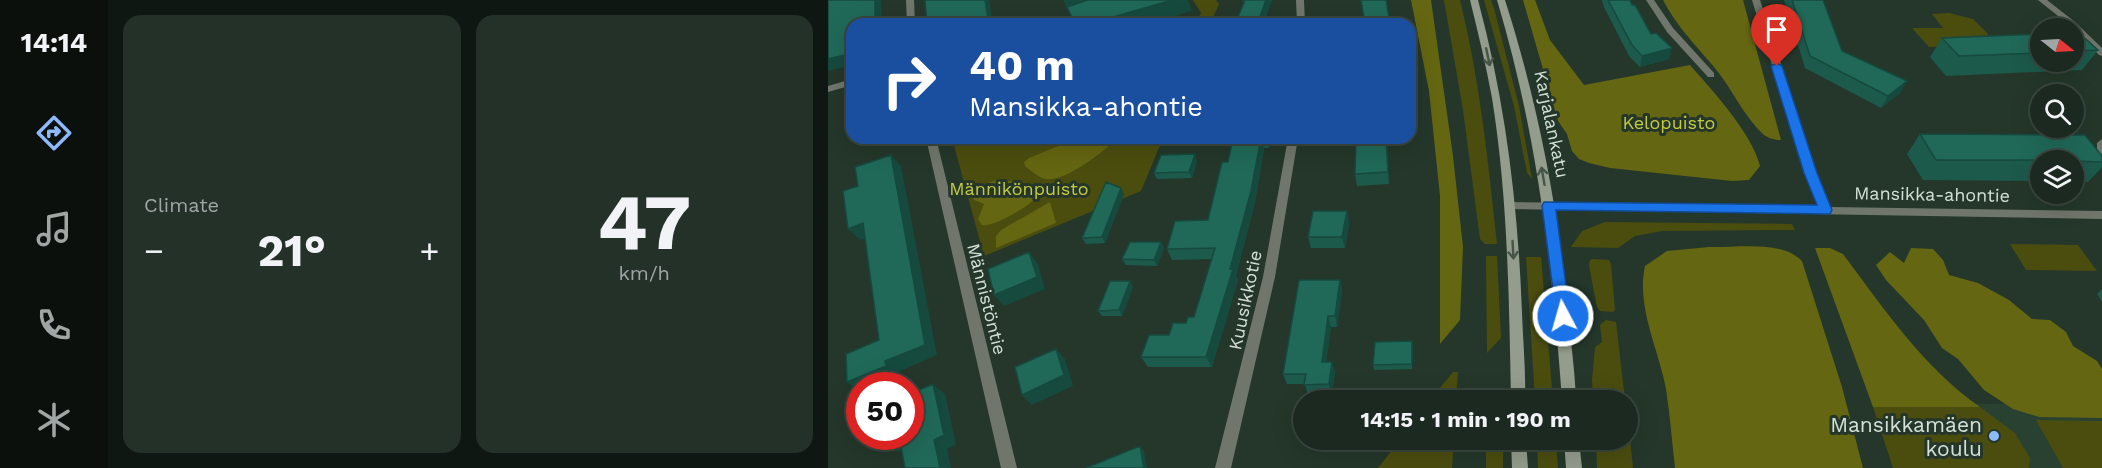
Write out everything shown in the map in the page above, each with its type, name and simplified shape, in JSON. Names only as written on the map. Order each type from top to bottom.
[{"type":"main road","points":[[1474,0],[1502,120],[1514,250],[1518,390]]},
{"type":"main road","name":"Karjalankatu","points":[[1501,0],[1525,86],[1548,206],[1557,263],[1568,390]]},
{"type":"main road","points":[[1519,450],[1520,468]]},
{"type":"main road","points":[[1573,450],[1574,468]]},
{"type":"street","points":[[910,0],[911,18]]},
{"type":"street","points":[[1300,0],[1301,18]]},
{"type":"street","points":[[1650,0],[1670,30],[1710,75]]},
{"type":"street","points":[[1756,0],[1811,173],[1826,210]]},
{"type":"street","points":[[2042,0],[2072,24],[2102,53]]},
{"type":"street","points":[[1071,18],[1099,9]]},
{"type":"street","points":[[828,89],[846,84]]},
{"type":"street","name":"Männistöntie","points":[[932,144],[1009,468]]},
{"type":"street","name":"Kuusikkotie","points":[[1223,468],[1269,277],[1292,144]]},
{"type":"street","points":[[2102,144],[2102,159]]},
{"type":"street","name":"Mansikka-ahontie","points":[[1510,206],[2102,215]]},
{"type":"shaded area","name":"Mansikkamäen koulu","points":[[1875,404],[2102,404],[2102,468],[1897,468]]},
{"type":"green space","points":[[1193,0],[1216,0],[1219,4],[1213,18],[1198,18],[1201,13]]},
{"type":"green space","points":[[1411,0],[1431,0],[1463,247],[1460,320],[1440,344],[1440,196],[1429,91]]},
{"type":"green space","points":[[1444,0],[1460,0],[1467,30],[1483,121],[1497,244],[1485,244],[1480,239],[1463,110]]},
{"type":"green space","points":[[1484,0],[1491,0],[1495,12],[1519,106],[1532,179],[1527,173],[1514,106]]},
{"type":"green space","name":"Kelopuisto","points":[[1523,0],[1535,0],[1550,40],[1584,85],[1690,65],[1740,126],[1756,153],[1760,166],[1749,180],[1732,181],[1610,168],[1579,159],[1572,151],[1567,134],[1558,121]]},
{"type":"green space","points":[[1663,0],[1743,0],[1781,140],[1764,135],[1757,127],[1720,75],[1680,27]]},
{"type":"green space","points":[[1949,13],[1973,19],[1988,34],[1980,45],[1929,47],[1912,28],[1943,28],[1932,14]]},
{"type":"green space","name":"Männikönpuisto","points":[[954,144],[1161,144],[1141,191],[984,256]]},
{"type":"green space","points":[[1063,144],[1110,144],[1072,171],[1053,179],[1045,179],[1025,166],[1024,162]]},
{"type":"green space","points":[[997,180],[1021,182],[1039,194],[1013,214],[995,223],[982,225],[978,219],[984,204],[974,200],[971,193],[976,187]]},
{"type":"green space","points":[[1050,202],[1056,223],[996,248],[996,236],[1001,230]]},
{"type":"green space","points":[[1605,222],[1792,224],[1795,230],[1662,231],[1635,236],[1618,248],[1571,247],[1582,231]]},
{"type":"green space","points":[[2010,244],[2078,245],[2097,271],[2026,270]]},
{"type":"green space","points":[[1758,246],[1783,250],[1802,261],[1842,387],[1863,468],[1675,468],[1666,389],[1646,313],[1643,281],[1645,266],[1667,251]]},
{"type":"green space","points":[[1815,248],[1830,248],[1843,254],[1923,356],[1959,391],[1980,407],[1873,407]]},
{"type":"green space","points":[[1911,248],[1933,249],[1943,260],[1949,275],[1978,283],[2009,300],[2032,319],[2050,320],[2066,332],[2073,346],[2097,361],[2102,369],[2102,418],[2039,417],[2013,409],[1984,390],[1958,359],[1942,348],[1924,320],[1886,280],[1876,265],[1890,252],[1904,263]]},
{"type":"green space","points":[[1486,256],[1497,256],[1501,338],[1487,353]]},
{"type":"green space","points":[[1526,257],[1541,257],[1552,390],[1534,390]]},
{"type":"green space","points":[[1590,260],[1609,260],[1611,264],[1615,310],[1613,312],[1600,311],[1597,307],[1589,266]]},
{"type":"green space","points":[[1606,320],[1616,322],[1624,390],[1592,390],[1595,347],[1602,342],[1600,325]]},
{"type":"green space","points":[[1453,372],[1458,372],[1457,390],[1438,390]]},
{"type":"green space","points":[[1873,407],[1980,407],[2015,433],[2030,458],[2029,468],[1893,468]]},
{"type":"green space","points":[[2036,420],[2102,421],[2102,468],[2063,468]]},
{"type":"green space","points":[[1392,450],[1453,450],[1452,468],[1378,468]]},
{"type":"green space","points":[[1486,450],[1503,450],[1503,468],[1486,468]]},
{"type":"green space","points":[[1537,450],[1557,450],[1558,468],[1538,468]]},
{"type":"green space","points":[[1596,450],[1631,450],[1633,468],[1597,468]]},
{"type":"building","points":[[828,0],[875,0],[875,18],[846,18],[846,63],[845,55],[828,59]]},
{"type":"building","points":[[925,0],[985,0],[988,18],[926,18]]},
{"type":"building","points":[[1088,0],[1172,0],[1110,18],[1072,18],[1067,7]]},
{"type":"building","points":[[1245,0],[1266,0],[1259,18],[1238,17]]},
{"type":"building","points":[[1361,0],[1386,0],[1389,18],[1364,18]]},
{"type":"building","points":[[1608,0],[1630,0],[1651,34],[1656,33],[1672,48],[1642,56],[1632,45]]},
{"type":"building","points":[[1792,0],[1823,0],[1842,51],[1907,81],[1888,96],[1810,56]]},
{"type":"building","points":[[2030,34],[2030,53],[1959,56],[1942,38]]},
{"type":"building","points":[[2084,37],[2098,50],[2084,51]]},
{"type":"building","points":[[1920,134],[2030,135],[2030,138],[2084,138],[2085,135],[2102,156],[2102,162],[2084,161],[2084,150],[2030,150],[2030,160],[1936,160]]},
{"type":"building","points":[[1232,144],[1260,144],[1251,191],[1230,269],[1233,269],[1206,357],[1141,357],[1149,335],[1169,335],[1173,323],[1186,323],[1188,317],[1194,317],[1215,248],[1167,249],[1175,221],[1208,220],[1222,162],[1228,162]]},
{"type":"building","points":[[1356,144],[1386,144],[1388,172],[1355,174]]},
{"type":"building","points":[[1195,154],[1189,172],[1154,173],[1161,155]]},
{"type":"building","points":[[891,155],[925,345],[885,361],[886,366],[871,372],[847,372],[846,354],[879,340],[863,223],[848,229],[843,191],[858,186],[855,167]]},
{"type":"building","points":[[1106,182],[1121,188],[1102,237],[1082,238]]},
{"type":"building","points":[[1313,211],[1347,211],[1342,237],[1308,237]]},
{"type":"building","points":[[1130,242],[1161,242],[1154,260],[1122,259]]},
{"type":"building","points":[[1029,252],[1037,277],[994,295],[988,269]]},
{"type":"building","points":[[1299,280],[1340,280],[1335,316],[1328,316],[1322,362],[1332,362],[1329,384],[1304,385],[1306,374],[1283,374]]},
{"type":"building","points":[[1110,281],[1130,281],[1119,310],[1098,311]]},
{"type":"building","points":[[1412,341],[1412,364],[1373,365],[1375,342]]},
{"type":"building","points":[[1056,349],[1064,375],[1022,395],[1015,367]]},
{"type":"building","points":[[933,384],[944,435],[934,440],[940,468],[905,468],[902,450],[924,450],[924,388]]},
{"type":"building","points":[[1140,446],[1144,468],[1086,468]]},
{"type":"place","name":"Mansikkamäen koulu","points":[[1994,436]]},
{"type":"route","points":[[1563,316],[1548,206],[1826,210],[1811,173],[1777,66]]}]
